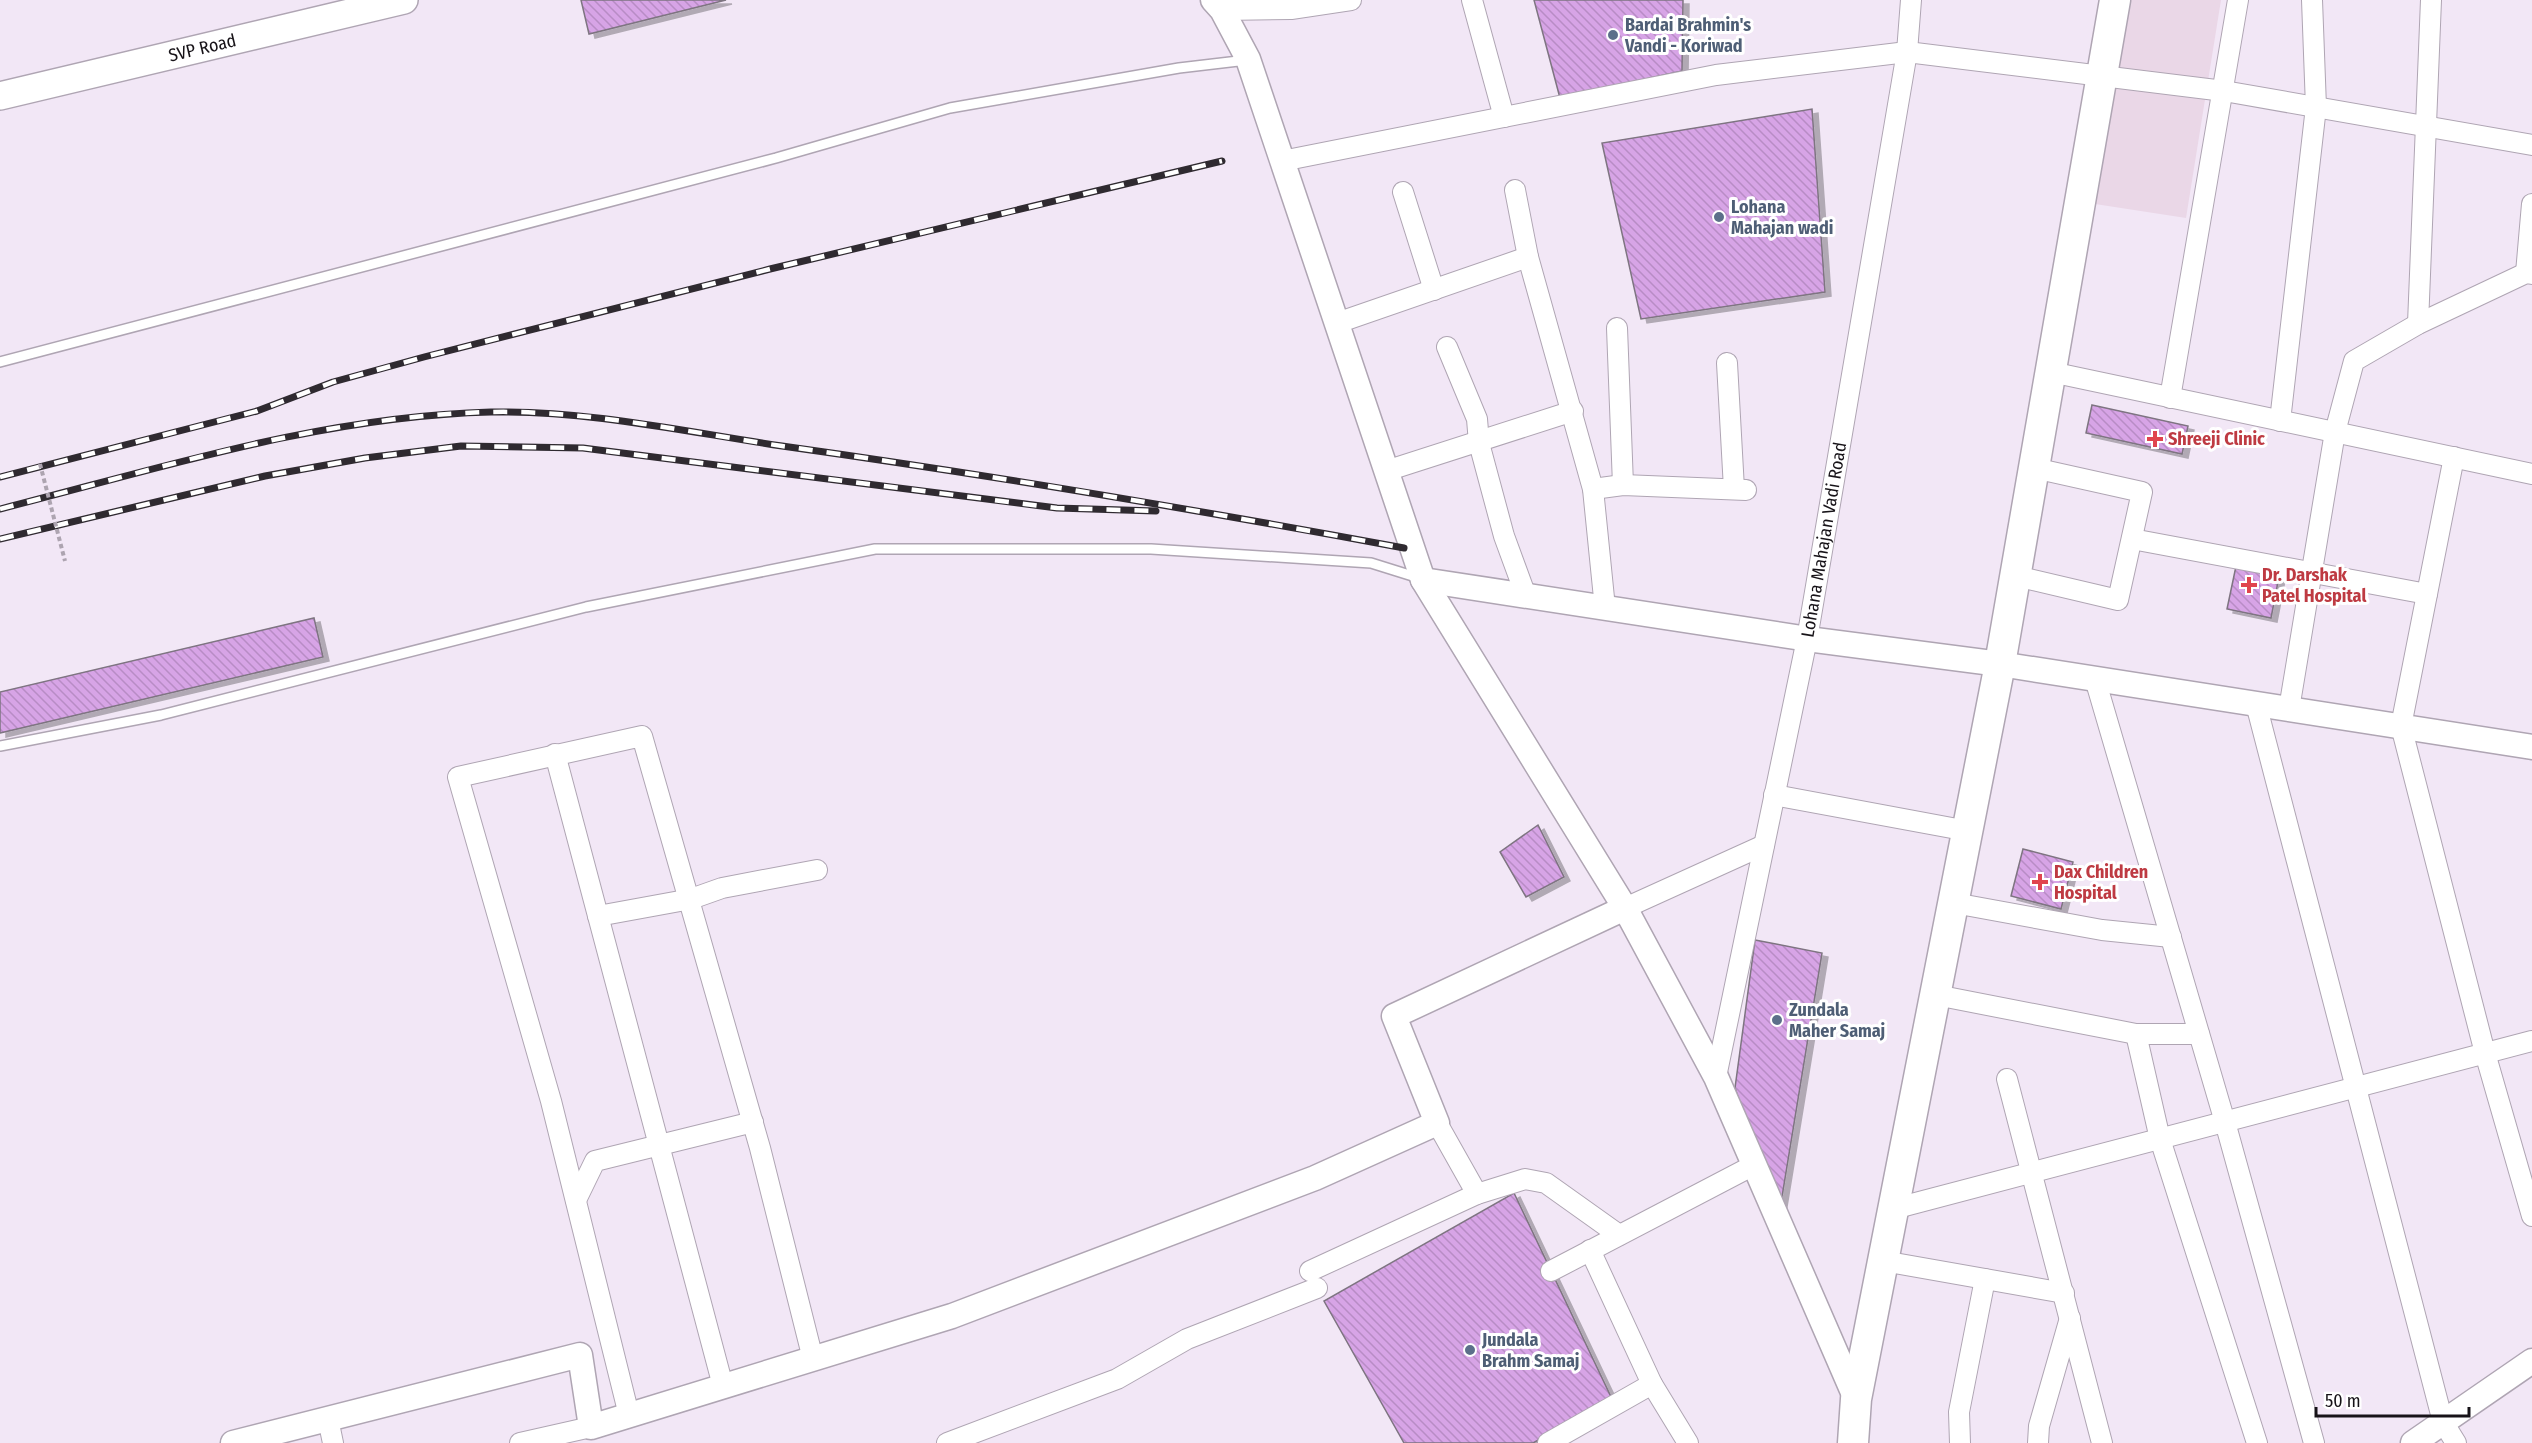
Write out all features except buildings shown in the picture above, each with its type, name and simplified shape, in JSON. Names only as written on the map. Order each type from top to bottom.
[{"type":"main road","name":"SVP Road","points":[[0,96],[345,7],[404,0]]},
{"type":"main road","points":[[1852,1443],[1856,1399],[2001,664],[2115,0]]},
{"type":"street","points":[[1217,5],[1291,9],[1351,0]]},
{"type":"street","points":[[1472,0],[1504,117]]},
{"type":"street","name":"Lohana Mahajan Vadi Road","points":[[1716,1077],[1807,639],[1907,52],[1911,0]]},
{"type":"street","points":[[2170,398],[2238,0]]},
{"type":"street","points":[[2280,421],[2316,107],[2312,0]]},
{"type":"street","points":[[2418,324],[2431,0]]},
{"type":"street","points":[[1217,5],[1248,59],[1423,580],[1625,908],[1716,1077],[1856,1399]]},
{"type":"street","points":[[1282,161],[1716,75],[1907,52],[2224,91],[2532,145]]},
{"type":"street","points":[[1515,190],[1528,257],[1593,489],[1605,608]]},
{"type":"street","points":[[1403,192],[1434,290]]},
{"type":"street","points":[[2289,709],[2335,432],[2355,361],[2418,324],[2529,273],[2532,204]]},
{"type":"street","points":[[1337,323],[1528,257]]},
{"type":"street","points":[[1617,328],[1623,484]]},
{"type":"street","points":[[1448,347],[1477,419],[1479,443],[1504,536],[1526,596]]},
{"type":"street","points":[[1593,489],[1623,484],[1740,489],[1727,363]]},
{"type":"street","points":[[2051,372],[2532,474]]},
{"type":"street","points":[[1386,471],[1573,411]]},
{"type":"street","points":[[2454,458],[2401,726],[2485,1053],[2532,1216]]},
{"type":"street","points":[[2016,576],[2118,600],[2142,492],[2034,468]]},
{"type":"street","points":[[2132,539],[2427,594]]},
{"type":"street","points":[[1423,580],[1807,639],[2001,664],[2532,747]]},
{"type":"street","points":[[2095,679],[2225,1122],[2314,1443]]},
{"type":"street","points":[[2256,704],[2443,1422],[2456,1443]]},
{"type":"street","points":[[629,1415],[551,1101],[458,777],[642,736],[753,1122],[813,1359]]},
{"type":"street","points":[[555,754],[723,1386]]},
{"type":"street","points":[[1774,795],[1968,831]]},
{"type":"street","points":[[1477,1194],[1437,1123],[1394,1016],[1764,845]]},
{"type":"street","points":[[598,916],[690,899],[722,888],[817,870]]},
{"type":"street","points":[[1954,903],[2102,930],[2171,937]]},
{"type":"street","points":[[1936,995],[2136,1034],[2199,1034]]},
{"type":"street","points":[[2136,1034],[2160,1139],[2257,1443]]},
{"type":"street","points":[[1893,1209],[2532,1041]]},
{"type":"street","points":[[2007,1079],[2102,1443]]},
{"type":"street","points":[[576,1200],[595,1161],[753,1122]]},
{"type":"street","points":[[520,1443],[591,1427],[952,1316],[1315,1178],[1437,1123]]},
{"type":"street","points":[[1551,1270],[1754,1165]]},
{"type":"street","points":[[947,1443],[1117,1379],[1187,1339],[1314,1280],[1477,1194],[1525,1179],[1546,1183],[1619,1235]]},
{"type":"street","points":[[1590,1250],[1652,1384],[1688,1443]]},
{"type":"street","points":[[1883,1261],[2064,1293]]},
{"type":"street","points":[[1960,1443],[1959,1412],[1985,1279]]},
{"type":"street","points":[[2038,1443],[2039,1426],[2070,1318]]},
{"type":"street","points":[[233,1443],[580,1355],[591,1427]]},
{"type":"street","points":[[2413,1443],[2532,1361]]},
{"type":"street","points":[[1548,1443],[1570,1437],[1652,1384]]},
{"type":"street","points":[[328,1419],[333,1443]]},
{"type":"lane","points":[[0,362],[776,158],[950,108],[1179,68],[1248,59]]},
{"type":"lane","points":[[0,746],[161,715],[586,607],[875,549],[1151,549],[1371,563],[1423,580]]},
{"type":"path","points":[[40,464],[65,561]]},
{"type":"shaded area","points":[[2127,0],[2221,0],[2186,218],[2095,204]]},
{"type":"railway","points":[[0,477],[257,411],[333,382],[424,357],[770,269],[1222,161]]},
{"type":"railway","points":[[0,509],[182,461],[304,434],[366,423],[428,416],[527,412],[637,423],[1016,481],[1404,548]]},
{"type":"railway","points":[[0,539],[265,476],[365,458],[461,446],[583,448],[1057,508],[1156,511]]},
{"type":"place","name":"Bardai Brahmin's Vandi - Koriwad","points":[[1613,35]]},
{"type":"place","name":"Lohana Mahajan wadi","points":[[1719,217]]},
{"type":"place","name":"Shreeji Clinic","points":[[2155,439]]},
{"type":"place","name":"Dr. Darshak Patel Hospital","points":[[2249,585]]},
{"type":"place","name":"Dax Children Hospital","points":[[2040,882]]},
{"type":"place","name":"Zundala Maher Samaj","points":[[1777,1020]]},
{"type":"place","name":"Jundala Brahm Samaj","points":[[1470,1350]]}]
